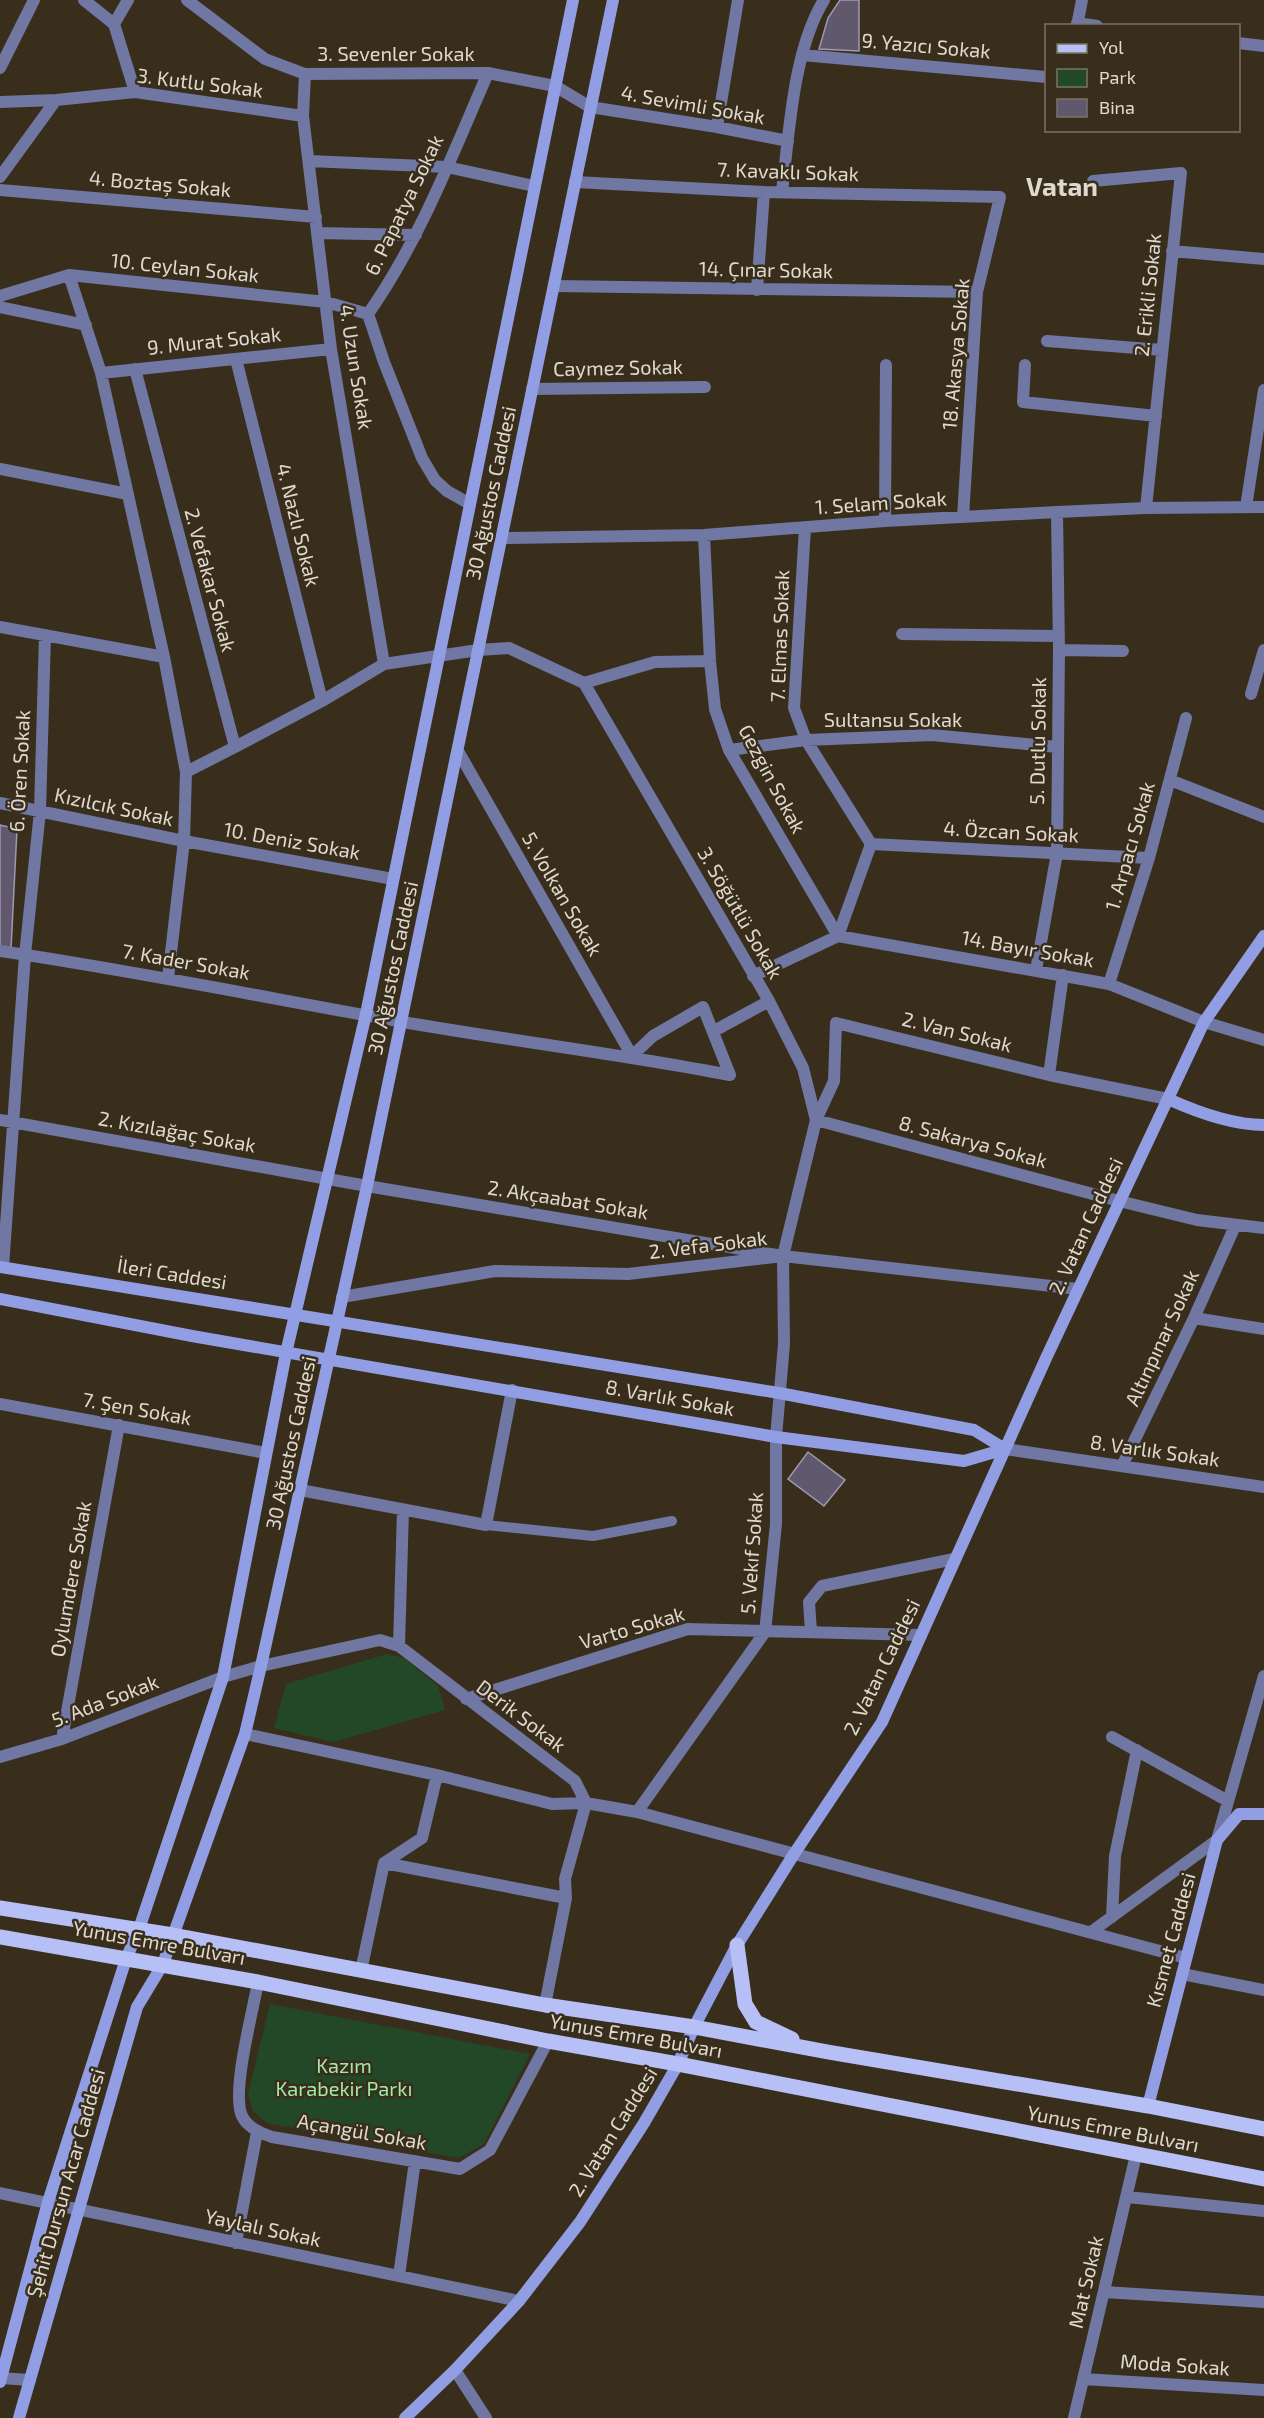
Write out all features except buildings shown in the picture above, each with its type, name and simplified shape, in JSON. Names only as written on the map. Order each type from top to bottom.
[{"type":"main road","name":"30 Ağustos Caddesi","points":[[139,1929],[223,1677],[294,1313],[366,1014],[573,0]]},
{"type":"main road","name":"30 Ağustos Caddesi","points":[[173,1935],[245,1734],[261,1666],[402,1022],[613,0]]},
{"type":"main road","name":"2. Vatan Caddesi","points":[[405,2418],[455,2370],[519,2301],[580,2222],[644,2123],[678,2064],[694,2027],[737,1945],[794,1854],[882,1722],[1078,1289],[1204,1022],[1264,936]]},
{"type":"main road","points":[[1168,1099],[1196,1111],[1253,1125],[1264,1125]]},
{"type":"main road","name":"İleri Caddesi","points":[[2,1267],[337,1321]]},
{"type":"main road","points":[[0,1299],[286,1353],[330,1359]]},
{"type":"main road","name":"8. Varlık Sokak","points":[[337,1321],[779,1393],[974,1430],[1005,1449]]},
{"type":"main road","name":"8. Varlık Sokak","points":[[330,1359],[777,1437],[964,1461],[1005,1449]]},
{"type":"main road","name":"Kısmet Caddesi","points":[[1148,2106],[1217,1840],[1239,1814],[1264,1814]]},
{"type":"main road","name":"Yunus Emre Bulvarı","points":[[0,1908],[139,1929],[545,2005],[694,2027],[1148,2106],[1264,2129]]},
{"type":"main road","name":"Şehit Dursun Acar Caddesi","points":[[0,2379],[48,2202],[126,1959],[139,1929]]},
{"type":"main road","name":"Şehit Dursun Acar Caddesi","points":[[19,2418],[137,2007],[163,1964],[173,1935]]},
{"type":"main road","name":"Yunus Emre Bulvarı","points":[[0,1937],[258,1982],[548,2041],[678,2064],[1264,2179]]},
{"type":"main road","points":[[737,1945],[745,2004],[756,2022],[828,2052]]},
{"type":"street","points":[[0,68],[34,0]]},
{"type":"street","points":[[84,0],[114,24],[135,92]]},
{"type":"street","points":[[114,24],[128,0]]},
{"type":"street","name":"3. Sevenler Sokak","points":[[187,0],[265,59],[305,74],[488,73],[555,86],[590,107]]},
{"type":"street","points":[[717,127],[738,0]]},
{"type":"street","points":[[782,192],[802,55],[817,11],[824,0]]},
{"type":"street","points":[[1077,24],[1082,0]]},
{"type":"street","points":[[1240,43],[1264,46]]},
{"type":"street","name":"9. Yazıcı Sokak","points":[[802,55],[1045,77]]},
{"type":"street","name":"6. Papatya Sokak","points":[[368,314],[393,278],[416,235],[488,73]]},
{"type":"street","name":"4. Uzun Sokak","points":[[305,74],[303,116],[331,349],[384,664]]},
{"type":"street","name":"3. Kutlu Sokak","points":[[0,102],[56,100],[135,92],[303,116]]},
{"type":"street","points":[[0,177],[56,100]]},
{"type":"street","name":"4. Sevimli Sokak","points":[[590,107],[788,141]]},
{"type":"street","points":[[309,161],[447,167],[534,186]]},
{"type":"street","name":"2. Erikli Sokak","points":[[1093,181],[1181,173],[1146,508]]},
{"type":"street","name":"7. Kavaklı Sokak","points":[[575,182],[764,192],[1000,197]]},
{"type":"street","name":"4. Boztaş Sokak","points":[[0,190],[316,217]]},
{"type":"street","points":[[757,290],[764,192]]},
{"type":"street","name":"18. Akasya Sokak","points":[[963,517],[977,292],[1000,197]]},
{"type":"street","points":[[318,233],[416,235]]},
{"type":"street","points":[[1172,250],[1264,259]]},
{"type":"street","points":[[69,274],[101,373],[164,657],[186,772],[184,842],[168,978]]},
{"type":"street","name":"10. Ceylan Sokak","points":[[0,296],[69,274],[326,302],[368,314]]},
{"type":"street","name":"14. Çınar Sokak","points":[[554,286],[977,292]]},
{"type":"street","points":[[0,307],[86,325]]},
{"type":"street","points":[[368,314],[384,362],[422,458],[435,480],[447,491],[470,504]]},
{"type":"street","points":[[1047,341],[1162,350]]},
{"type":"street","name":"9. Murat Sokak","points":[[101,373],[331,349]]},
{"type":"street","name":"4. Nazlı Sokak","points":[[236,359],[322,701]]},
{"type":"street","points":[[885,521],[886,365]]},
{"type":"street","points":[[1025,365],[1023,402],[1156,416]]},
{"type":"street","name":"2. Vefakar Sokak","points":[[135,369],[235,747]]},
{"type":"street","name":"Caymez Sokak","points":[[532,388],[705,387]]},
{"type":"street","points":[[1246,507],[1264,390]]},
{"type":"street","points":[[0,469],[128,494]]},
{"type":"street","name":"1. Selam Sokak","points":[[502,538],[704,536],[885,521],[1058,512],[1146,508],[1264,507]]},
{"type":"street","name":"5. Dutlu Sokak","points":[[1036,970],[1057,853],[1058,512]]},
{"type":"street","name":"7. Elmas Sokak","points":[[805,528],[794,708],[806,740],[871,844]]},
{"type":"street","name":"Gezgin Sokak","points":[[704,536],[710,660],[715,709],[729,750],[838,936]]},
{"type":"street","points":[[0,627],[164,657]]},
{"type":"street","points":[[902,634],[1058,636]]},
{"type":"street","name":"6. Ören Sokak","points":[[2,1267],[6,1121],[40,811],[45,635]]},
{"type":"street","points":[[186,772],[322,701],[384,664],[478,650],[509,648],[584,683],[655,662],[710,660]]},
{"type":"street","points":[[1059,650],[1123,651]]},
{"type":"street","points":[[1251,694],[1264,650]]},
{"type":"street","name":"3. Söğütlü Sokak","points":[[584,683],[769,1001],[803,1068],[816,1120],[783,1256]]},
{"type":"street","name":"1. Arpacı Sokak","points":[[1109,984],[1149,858],[1186,718]]},
{"type":"street","name":"Sultansu Sokak","points":[[729,750],[806,740],[932,735],[1057,747]]},
{"type":"street","name":"5. Volkan Sokak","points":[[458,751],[632,1056]]},
{"type":"street","points":[[1170,780],[1264,817]]},
{"type":"street","name":"Kızılcık Sokak","points":[[0,803],[184,842]]},
{"type":"street","name":"10. Deniz Sokak","points":[[184,842],[393,879]]},
{"type":"street","points":[[753,976],[838,936],[871,844]]},
{"type":"street","name":"4. Özcan Sokak","points":[[871,844],[1149,858]]},
{"type":"street","name":"14. Bayır Sokak","points":[[838,936],[1109,984],[1204,1022],[1264,1040]]},
{"type":"street","name":"7. Kader Sokak","points":[[0,951],[168,978],[366,1014]]},
{"type":"street","points":[[1049,1075],[1063,975]]},
{"type":"street","points":[[714,1031],[769,1001]]},
{"type":"street","points":[[366,1014],[402,1022],[632,1056],[730,1075],[703,1007],[653,1036],[632,1056]]},
{"type":"street","name":"2. Van Sokak","points":[[816,1120],[834,1081],[836,1023],[1049,1075],[1168,1099]]},
{"type":"street","name":"8. Sakarya Sokak","points":[[816,1120],[1197,1220],[1264,1228]]},
{"type":"street","name":"2. Kızılağaç Sokak","points":[[6,1121],[347,1182]]},
{"type":"street","name":"2. Akçaabat Sokak","points":[[347,1182],[783,1256]]},
{"type":"street","name":"Altınpınar Sokak","points":[[1122,1466],[1194,1318],[1235,1226]]},
{"type":"street","name":"2. Vefa Sokak","points":[[342,1297],[495,1271],[628,1274],[783,1256],[1078,1289]]},
{"type":"street","name":"5. Vekıf Sokak","points":[[637,1812],[765,1632],[776,1524],[777,1437],[784,1344],[783,1256]]},
{"type":"street","points":[[1194,1318],[1264,1329]]},
{"type":"street","points":[[300,1490],[486,1525],[512,1390]]},
{"type":"street","name":"7. Şen Sokak","points":[[0,1404],[266,1453]]},
{"type":"street","name":"Oylumdere Sokak","points":[[62,1739],[119,1425]]},
{"type":"street","name":"8. Varlık Sokak","points":[[1005,1449],[1264,1487]]},
{"type":"street","points":[[223,1677],[261,1666],[381,1640],[399,1646],[403,1510]]},
{"type":"street","points":[[811,1632],[809,1602],[822,1586],[954,1559]]},
{"type":"street","name":"Varto Sokak","points":[[466,1699],[688,1629],[921,1635]]},
{"type":"street","name":"Derik Sokak","points":[[399,1646],[575,1781],[586,1803]]},
{"type":"street","points":[[1091,1932],[1217,1840],[1264,1676]]},
{"type":"street","name":"5. Ada Sokak","points":[[0,1757],[62,1739],[223,1677]]},
{"type":"street","points":[[245,1734],[437,1775],[552,1804],[586,1803],[637,1812],[1186,1958]]},
{"type":"street","points":[[1112,1737],[1228,1801]]},
{"type":"street","points":[[1112,1917],[1115,1856],[1137,1750]]},
{"type":"street","points":[[361,1971],[384,1863],[422,1839],[437,1775]]},
{"type":"street","points":[[545,2005],[566,1898],[566,1879],[586,1803]]},
{"type":"street","points":[[384,1863],[566,1898]]},
{"type":"street","points":[[1182,1974],[1264,1990]]},
{"type":"street","points":[[236,2243],[257,2132],[242,2117],[237,2095],[258,1982]]},
{"type":"street","name":"Açangül Sokak","points":[[257,2132],[272,2137],[460,2169],[490,2150],[548,2041]]},
{"type":"street","name":"Mat Sokak","points":[[1074,2418],[1136,2155]]},
{"type":"street","points":[[399,2276],[415,2162]]},
{"type":"street","name":"Yaylalı Sokak","points":[[0,2193],[519,2301]]},
{"type":"street","points":[[1126,2197],[1264,2211]]},
{"type":"street","points":[[1104,2292],[1264,2301]]},
{"type":"street","points":[[455,2370],[486,2418]]},
{"type":"street","points":[[0,2379],[30,2380]]},
{"type":"street","name":"Moda Sokak","points":[[1083,2379],[1264,2390]]},
{"type":"lane","points":[[486,1525],[593,1536],[672,1521]]},
{"type":"green space","points":[[387,1654],[404,1658],[438,1686],[445,1710],[334,1742],[274,1728],[286,1684]]},
{"type":"green space","name":"Kazım Karabekir Parkı","points":[[270,2004],[530,2054],[484,2144],[458,2158],[267,2123],[253,2111],[248,2094]]},
{"type":"district","name":"Vatan","points":[[1062,187]]}]
